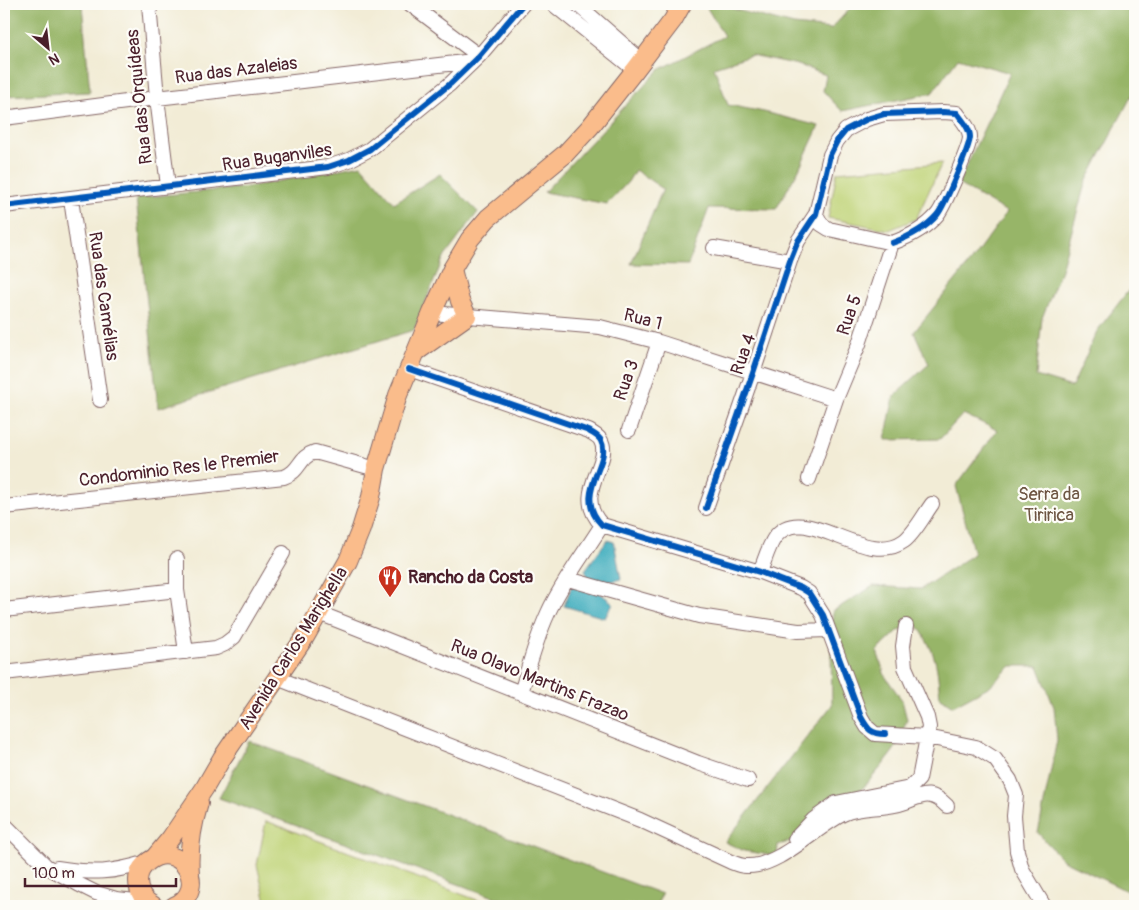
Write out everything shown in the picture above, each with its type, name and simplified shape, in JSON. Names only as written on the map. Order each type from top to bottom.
[{"type":"main road","name":"Avenida Carlos Marighella","points":[[151,905],[139,890],[138,882],[141,870],[170,839],[204,789],[222,758],[319,613],[348,561],[371,497],[376,469],[398,395],[452,269],[470,239],[488,218],[566,154],[590,127],[673,20],[682,4]]},
{"type":"main road","points":[[412,361],[467,316],[460,301],[452,269]]},
{"type":"main road","name":"Avenida Carlos Marighella","points":[[192,906],[189,860],[192,831],[204,789]]},
{"type":"main road","points":[[151,859],[164,855],[176,858],[182,862],[190,881],[184,900],[174,906]]},
{"type":"street","name":"Rua das Orquídeas","points":[[149,4],[157,98],[168,186]]},
{"type":"street","points":[[410,4],[476,59]]},
{"type":"street","name":"Rua Buganviles","points":[[4,206],[328,167],[349,160],[370,149],[450,84],[476,59],[523,4]]},
{"type":"street","points":[[553,4],[638,66]]},
{"type":"street","points":[[577,4],[638,66]]},
{"type":"street","name":"Rua das Azaleias","points":[[4,118],[476,59]]},
{"type":"street","points":[[942,112],[957,114],[966,124],[970,137],[951,190],[938,214],[922,229],[892,243],[829,229],[821,224],[816,214],[830,155],[837,140],[846,130],[867,119],[884,114],[942,112]]},
{"type":"street","name":"Rua das Camélias","points":[[71,199],[100,400]]},
{"type":"street","name":"Rua 4","points":[[706,508],[790,261],[798,241],[816,214]]},
{"type":"street","name":"Rua 5","points":[[809,479],[836,399],[859,344],[892,243]]},
{"type":"street","points":[[714,248],[790,261]]},
{"type":"street","name":"Rua 1","points":[[432,313],[600,327],[659,342],[836,399]]},
{"type":"street","name":"Rua 3","points":[[629,430],[659,342]]},
{"type":"street","points":[[412,361],[598,436],[602,442],[603,451],[590,495],[591,508],[595,518],[602,525],[760,572],[802,588],[809,593],[819,608],[866,727],[875,734],[927,737],[976,747],[995,759],[1010,780],[1016,795],[1014,816],[1019,860],[1022,869],[1044,906]]},
{"type":"street","name":"Condominio Res le Premier","points":[[4,507],[284,476],[296,470],[307,454],[315,452],[376,469]]},
{"type":"street","points":[[760,572],[770,545],[776,535],[785,528],[797,525],[810,526],[864,546],[882,549],[905,540],[932,504]]},
{"type":"street","points":[[521,693],[548,613],[602,525]]},
{"type":"street","points":[[4,673],[186,652],[216,648],[226,644],[234,637],[284,553]]},
{"type":"street","points":[[176,559],[186,652]]},
{"type":"street","points":[[568,578],[714,619],[798,630],[828,630]]},
{"type":"street","points":[[4,610],[178,590]]},
{"type":"street","name":"Rua Olavo Martins Frazao","points":[[319,613],[698,763],[748,780]]},
{"type":"street","points":[[792,849],[795,839],[813,820],[836,803],[910,788],[919,779],[929,727],[927,717],[905,667],[903,646],[906,626]]},
{"type":"street","points":[[277,678],[640,820],[731,862],[747,866],[766,862],[792,849],[824,825],[844,813],[865,808],[894,806],[912,801],[922,795],[933,795],[947,806]]},
{"type":"street","points":[[4,824],[46,866],[96,893],[116,899],[151,905]]},
{"type":"street","points":[[46,866],[98,873],[123,870],[151,859]]},
{"type":"green space","points":[[4,4],[82,4],[90,92],[4,96]]},
{"type":"green space","name":"Serra da Tiririca","points":[[706,4],[731,4],[733,9],[794,25],[831,29],[854,4],[1135,4],[1135,93],[1132,95],[1085,184],[1061,270],[1042,318],[1036,376],[1072,387],[1097,331],[1135,282],[1135,895],[1063,860],[1038,833],[1057,740],[1054,707],[1038,666],[1011,666],[990,686],[953,706],[940,698],[933,653],[918,626],[898,631],[877,651],[885,676],[902,700],[907,720],[894,750],[863,788],[832,807],[792,841],[778,845],[777,856],[744,851],[725,842],[832,705],[831,651],[833,611],[873,586],[921,589],[974,554],[956,486],[997,430],[963,414],[940,439],[885,440],[894,396],[929,364],[914,332],[971,261],[1007,212],[958,184],[1010,73],[958,58],[932,93],[842,111],[823,91],[826,75],[798,65],[751,55],[714,67],[728,105],[819,126],[798,171],[776,209],[709,208],[688,265],[631,264],[663,189],[635,170],[628,182],[607,204],[544,192],[659,70],[724,36]]},
{"type":"green space","points":[[942,163],[916,219],[889,230],[828,218],[837,172]]},
{"type":"green space","points":[[361,165],[394,203],[440,174],[478,212],[443,259],[414,330],[158,408],[136,198],[249,187]]},
{"type":"green space","points":[[249,741],[662,894],[656,906],[519,906],[219,798]]},
{"type":"green space","points":[[266,821],[493,906],[267,906],[257,865]]},
{"type":"water","points":[[607,540],[614,542],[621,579],[605,583],[600,593],[613,603],[605,618],[564,606],[572,585],[585,588],[587,575],[585,570]]},
{"type":"cycle path","points":[[4,206],[328,167],[349,160],[370,149],[450,84],[479,56],[523,4]]},
{"type":"cycle path","points":[[706,508],[790,261],[798,241],[816,214],[830,155],[837,141],[846,130],[867,119],[884,114],[957,113],[967,127],[970,137],[945,201],[937,215],[922,228],[892,243]]},
{"type":"cycle path","points":[[409,369],[589,431],[597,436],[601,441],[603,449],[602,459],[594,479],[590,502],[594,513],[602,525],[760,572],[809,593],[823,615],[861,717],[870,730],[885,734]]},
{"type":"place","name":"Rancho da Costa","points":[[390,598]]}]
